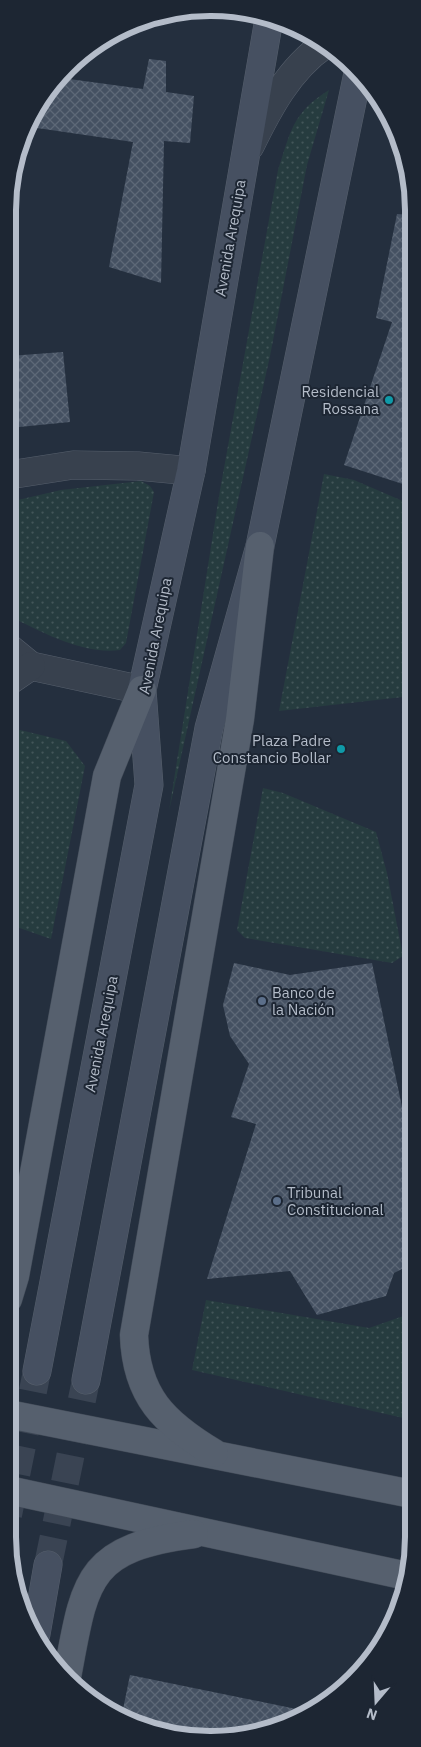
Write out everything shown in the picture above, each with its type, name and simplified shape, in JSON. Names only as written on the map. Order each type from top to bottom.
[{"type":"main road","name":"Avenida Arequipa","points":[[37,1371],[149,785],[142,690],[191,471],[268,25]]},
{"type":"main road","points":[[86,1380],[209,728],[260,546],[356,81]]},
{"type":"main road","points":[[214,1453],[179,1430],[159,1411],[150,1399],[141,1380],[134,1335],[240,719],[260,546]]},
{"type":"main road","points":[[16,1271],[106,776],[142,690]]},
{"type":"main road","points":[[16,1416],[214,1453],[405,1493]]},
{"type":"main road","points":[[16,1492],[401,1574]]},
{"type":"main road","points":[[68,1669],[81,1603],[87,1588],[97,1572],[110,1560],[130,1549],[166,1539],[208,1532]]},
{"type":"main road","points":[[38,1625],[48,1565]]},
{"type":"street","points":[[245,156],[265,116],[289,79],[307,59],[319,50]]},
{"type":"street","points":[[16,474],[73,465],[138,466],[191,471]]},
{"type":"street","points":[[16,654],[31,666],[142,690]]},
{"type":"street","points":[[16,676],[31,666]]},
{"type":"green space","points":[[329,90],[307,165],[270,356],[169,811],[220,490],[278,170],[294,124],[307,107]]},
{"type":"green space","points":[[324,474],[354,480],[405,502],[405,697],[279,711]]},
{"type":"green space","points":[[141,481],[150,486],[154,492],[126,643],[120,650],[106,651],[77,646],[16,619],[16,500],[61,490]]},
{"type":"green space","points":[[20,730],[66,741],[85,766],[51,939],[16,927],[16,731]]},
{"type":"green space","points":[[263,788],[283,793],[376,832],[387,873],[403,956],[392,963],[245,938],[237,930]]},
{"type":"green space","points":[[206,1300],[369,1328],[405,1315],[405,1418],[192,1370]]},
{"type":"building","points":[[149,59],[166,61],[166,92],[194,96],[190,143],[164,141],[161,283],[109,267],[133,142],[37,128],[37,123],[42,113],[67,79],[143,89]]},
{"type":"building","name":"Residencial Rossana","points":[[397,214],[405,215],[405,485],[344,465],[392,322],[376,318]]},
{"type":"building","points":[[63,352],[70,422],[16,427],[16,355]]},
{"type":"building","points":[[234,963],[290,975],[372,963],[405,1121],[405,1263],[404,1268],[394,1273],[386,1296],[317,1315],[290,1271],[207,1279],[256,1124],[231,1117],[249,1064],[230,1036],[223,1005]]},
{"type":"building","points":[[130,1675],[299,1710],[261,1724],[236,1729],[210,1731],[160,1724],[123,1710]]},
{"type":"tunnel","points":[[16,1475],[37,1371]]},
{"type":"tunnel","points":[[48,1565],[86,1380]]},
{"type":"place","name":"Residencial Rossana","points":[[389,400]]},
{"type":"place","name":"Plaza Padre Constancio Bollar","points":[[341,749]]},
{"type":"place","name":"Banco de la Nación","points":[[262,1001]]},
{"type":"place","name":"Tribunal Constitucional","points":[[277,1201]]}]
